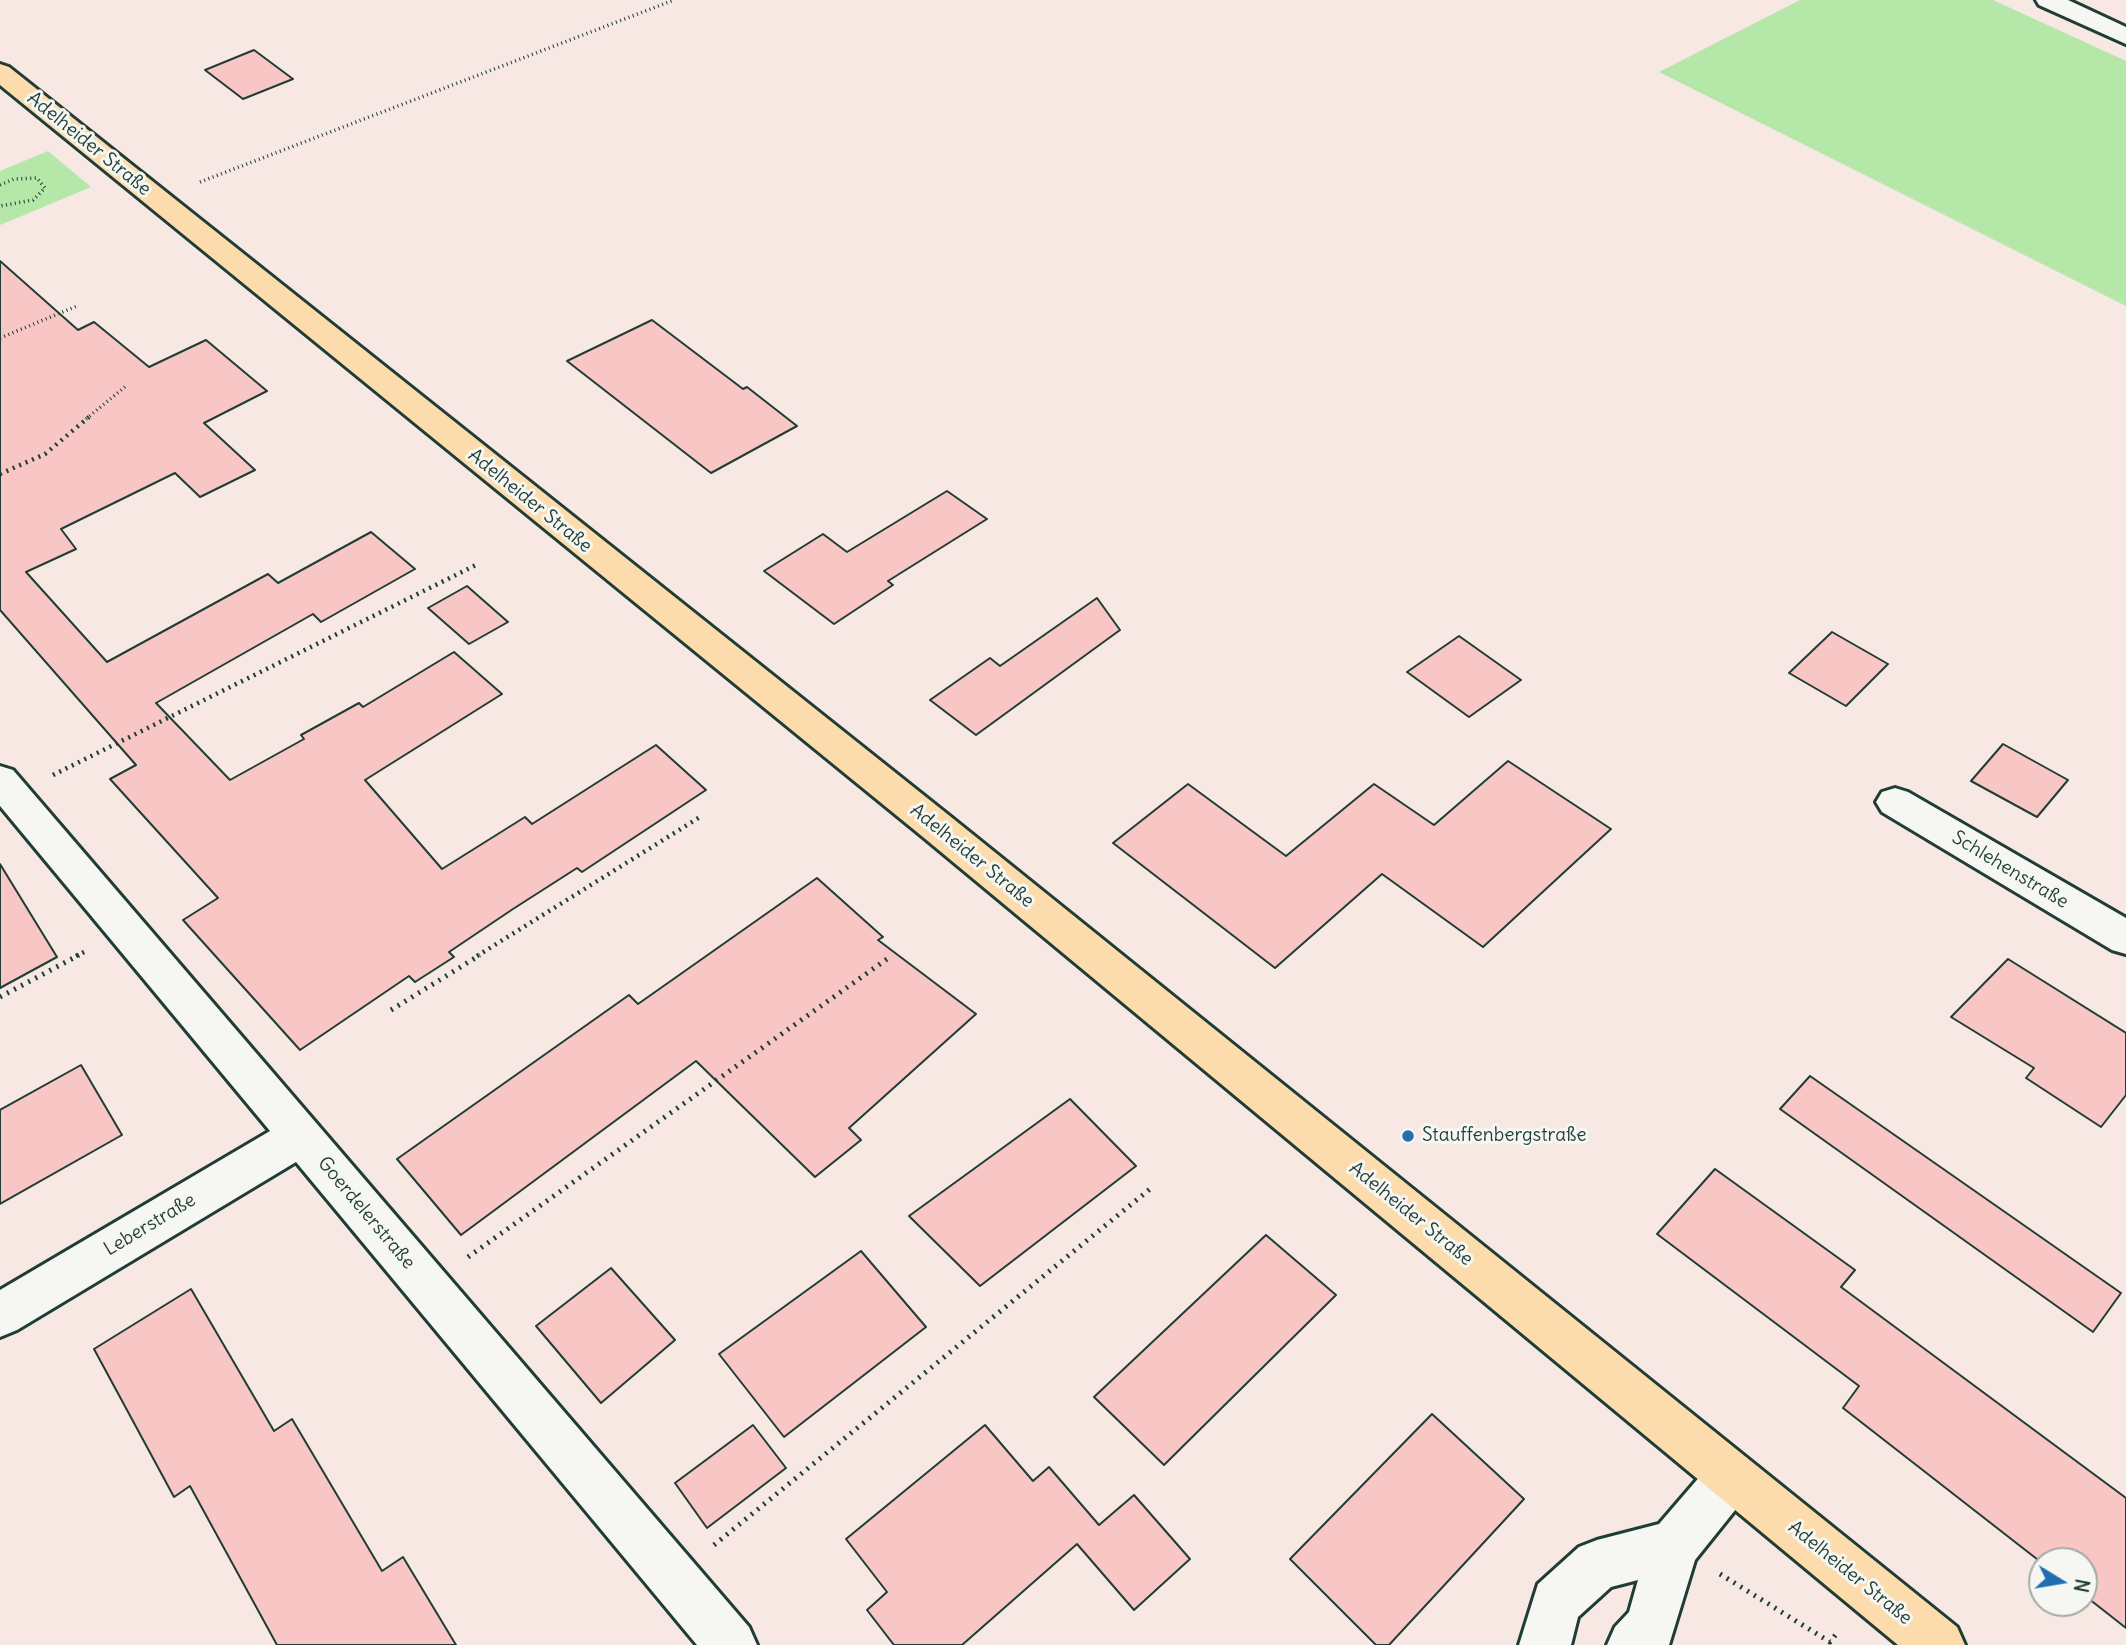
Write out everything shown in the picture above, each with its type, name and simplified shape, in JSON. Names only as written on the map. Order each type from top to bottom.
[{"type":"main road","name":"Adelheider Straße","points":[[0,72],[937,827],[1939,1645]]},
{"type":"street","points":[[2048,0],[2126,36]]},
{"type":"street","name":"Goerdelerstraße","points":[[6,788],[731,1645]]},
{"type":"street","name":"Schlehenstraße","points":[[1895,802],[2126,938]]},
{"type":"street","name":"Leberstraße","points":[[0,1315],[301,1136]]},
{"type":"street","points":[[1633,1645],[1650,1627],[1674,1546],[1731,1477]]},
{"type":"street","points":[[1545,1645],[1556,1602],[1597,1565],[1674,1546]]},
{"type":"path","points":[[158,201],[185,187],[674,0]]},
{"type":"path","points":[[0,186],[14,179],[37,178],[45,188],[33,200],[0,206]]},
{"type":"path","points":[[0,338],[77,306]]},
{"type":"path","points":[[0,474],[45,454],[126,386]]},
{"type":"path","points":[[6,788],[475,565]]},
{"type":"path","points":[[391,1010],[701,817]]},
{"type":"path","points":[[0,997],[126,929]]},
{"type":"path","points":[[428,1286],[887,960]]},
{"type":"path","points":[[674,1578],[1150,1189]]},
{"type":"green space","points":[[1800,0],[1993,0],[2126,61],[2126,306],[1659,72]]},
{"type":"green space","points":[[48,151],[91,187],[0,225],[0,171]]},
{"type":"building","points":[[254,50],[293,79],[243,99],[205,70]]},
{"type":"building","points":[[0,261],[78,330],[94,322],[149,367],[206,340],[267,391],[204,423],[255,470],[200,497],[175,473],[61,529],[76,549],[26,572],[107,662],[268,574],[278,583],[371,532],[415,569],[321,622],[313,614],[156,703],[230,780],[304,739],[301,735],[359,703],[363,707],[454,652],[502,694],[365,780],[442,869],[525,817],[532,824],[656,745],[706,790],[582,872],[577,868],[513,909],[449,952],[454,957],[415,982],[409,976],[300,1050],[183,920],[218,898],[110,779],[136,765],[0,610]]},
{"type":"building","points":[[652,320],[797,426],[711,473],[567,361]]},
{"type":"building","points":[[947,491],[987,519],[888,581],[893,585],[834,624],[764,571],[823,534],[847,552]]},
{"type":"building","points":[[467,586],[508,622],[469,644],[428,608]]},
{"type":"building","points":[[1097,598],[1120,630],[976,735],[930,700],[990,658],[1000,666]]},
{"type":"building","points":[[1832,632],[1888,664],[1846,706],[1789,673]]},
{"type":"building","points":[[1459,636],[1521,680],[1469,717],[1407,672]]},
{"type":"building","points":[[2003,744],[2068,780],[2037,817],[1971,781]]},
{"type":"building","points":[[1508,761],[1611,829],[1483,947],[1382,874],[1275,968],[1113,843],[1188,784],[1286,856],[1374,784],[1434,825]]},
{"type":"building","points":[[0,864],[57,957],[0,988]]},
{"type":"building","points":[[817,878],[883,937],[878,940],[976,1014],[849,1128],[861,1140],[815,1177],[696,1061],[461,1235],[397,1159],[629,995],[638,1004]]},
{"type":"building","points":[[2008,959],[2126,1033],[2126,1095],[2101,1127],[2026,1078],[2034,1068],[1951,1017]]},
{"type":"building","points":[[81,1065],[122,1135],[0,1204],[0,1110]]},
{"type":"building","points":[[1810,1076],[2121,1293],[2093,1332],[1780,1109]]},
{"type":"building","points":[[1070,1099],[1136,1166],[980,1286],[909,1216]]},
{"type":"building","points":[[1715,1169],[1855,1270],[1841,1287],[2126,1498],[2126,1628],[2098,1606],[2098,1547],[2028,1547],[2028,1552],[1843,1408],[1859,1386],[1657,1234]]},
{"type":"building","points":[[1266,1235],[1336,1295],[1164,1465],[1094,1397]]},
{"type":"building","points":[[861,1251],[926,1327],[784,1437],[719,1354]]},
{"type":"building","points":[[611,1268],[675,1340],[601,1403],[536,1326]]},
{"type":"building","points":[[191,1289],[274,1431],[292,1419],[382,1571],[403,1557],[456,1645],[277,1645],[190,1486],[174,1497],[94,1349]]},
{"type":"building","points":[[1432,1414],[1524,1499],[1389,1645],[1376,1645],[1290,1559]]},
{"type":"building","points":[[753,1425],[786,1468],[707,1528],[675,1483]]},
{"type":"building","points":[[985,1425],[1033,1481],[1049,1467],[1099,1525],[1134,1495],[1190,1559],[1134,1610],[1077,1544],[962,1645],[894,1645],[867,1610],[887,1592],[846,1539]]},
{"type":"place","name":"Stauffenbergstraße","points":[[1408,1136]]}]
